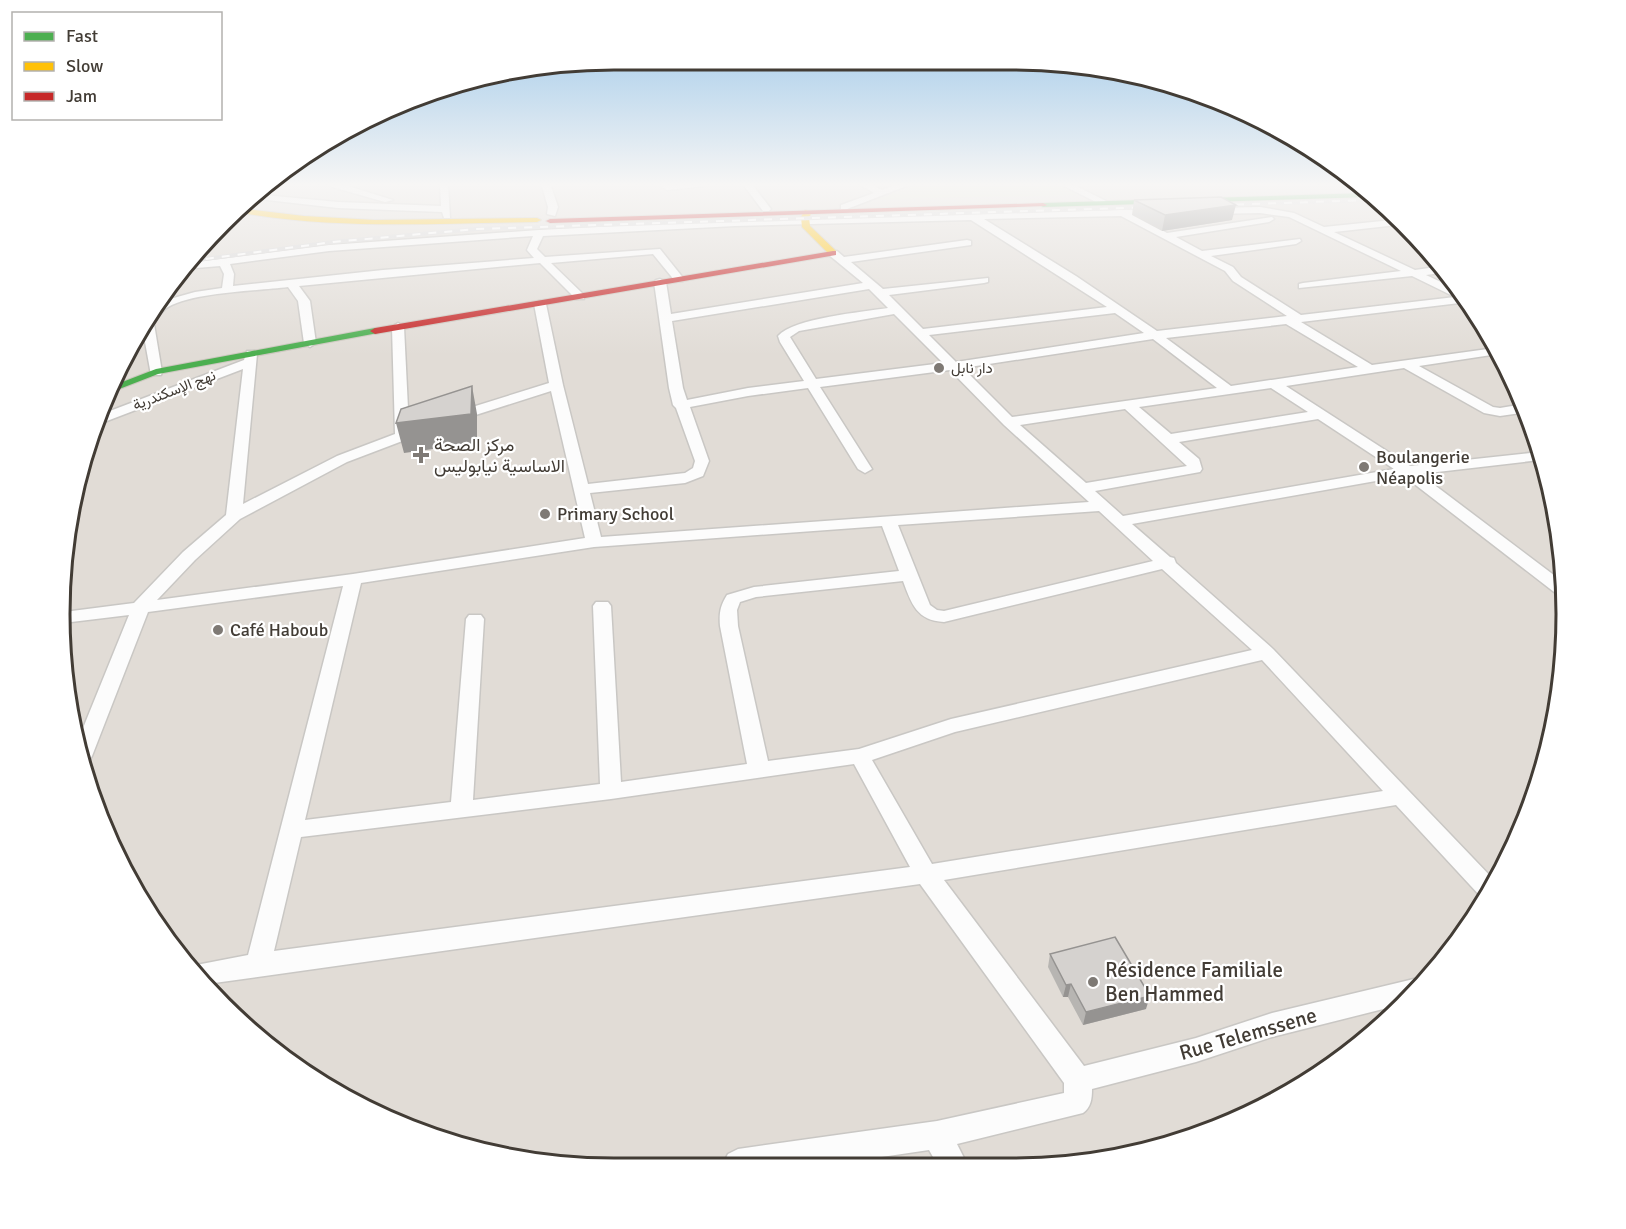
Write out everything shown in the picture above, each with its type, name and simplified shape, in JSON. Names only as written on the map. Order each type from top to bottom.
[{"type":"main road","points":[[819,240],[838,256]]},
{"type":"main road","points":[[122,384],[156,372],[250,359],[310,343],[398,327],[660,282],[838,256]]},
{"type":"street","points":[[168,304],[227,291],[292,284],[334,262],[443,240]]},
{"type":"street","points":[[536,240],[532,250],[543,258],[580,297]]},
{"type":"street","points":[[198,265],[224,262],[543,258],[648,240]]},
{"type":"street","points":[[650,240],[679,279]]},
{"type":"street","points":[[1013,240],[1077,279],[1117,309],[1158,335],[1230,391]]},
{"type":"street","points":[[1173,240],[1232,272],[1237,279],[1371,370]]},
{"type":"street","points":[[1344,240],[1448,290]]},
{"type":"street","points":[[1200,254],[1296,241]]},
{"type":"street","points":[[838,256],[967,243]]},
{"type":"street","points":[[838,256],[875,289],[1009,422],[1168,562],[1266,653],[1484,884]]},
{"type":"street","points":[[224,262],[229,274],[227,291]]},
{"type":"street","points":[[1303,286],[1433,271]]},
{"type":"street","points":[[666,318],[875,289],[984,280]]},
{"type":"street","points":[[581,489],[685,478],[698,473],[701,469],[702,461],[680,405],[660,282]]},
{"type":"street","points":[[292,284],[304,301],[310,343]]},
{"type":"street","points":[[680,405],[1158,335],[1455,299]]},
{"type":"street","points":[[540,304],[556,385],[594,542]]},
{"type":"street","points":[[920,333],[1117,309]]},
{"type":"street","points":[[865,469],[784,336],[786,333],[810,325],[896,310]]},
{"type":"street","points":[[398,327],[402,436]]},
{"type":"street","points":[[149,332],[156,372]]},
{"type":"street","points":[[1009,422],[1488,352]]},
{"type":"street","points":[[234,516],[250,359]]},
{"type":"street","name":"نهج الإسكندرية","points":[[108,417],[250,359]]},
{"type":"street","points":[[1407,365],[1489,410],[1500,412],[1515,410]]},
{"type":"street","points":[[124,380],[134,379]]},
{"type":"street","points":[[87,744],[141,606],[189,556],[234,516],[342,459],[489,405],[556,385]]},
{"type":"street","points":[[1276,385],[1407,471],[1554,584]]},
{"type":"street","points":[[1084,488],[1195,469],[1194,462],[1128,405]]},
{"type":"street","points":[[1169,439],[1322,414]]},
{"type":"street","points":[[1120,521],[1407,471],[1532,457]]},
{"type":"street","points":[[70,617],[353,579],[594,542],[1104,506]]},
{"type":"street","points":[[888,520],[924,610],[942,616],[1168,562]]},
{"type":"street","points":[[759,771],[729,626],[728,610],[733,599],[754,592],[911,575]]},
{"type":"street","points":[[258,964],[353,579]]},
{"type":"street","points":[[602,606],[611,791]]},
{"type":"street","points":[[461,810],[475,619]]},
{"type":"street","points":[[291,830],[611,791],[860,756],[951,726],[1266,653]]},
{"type":"street","points":[[779,1158],[937,1135],[1073,1104],[1078,1100],[1078,1080],[926,874],[860,756]]},
{"type":"street","points":[[205,973],[926,874],[1400,796]]},
{"type":"street","name":"Rue Telemssene","points":[[1078,1080],[1196,1050],[1272,1025],[1402,993]]},
{"type":"street","points":[[937,1135],[949,1158]]},
{"type":"shaded area","points":[[220,240],[1406,240],[1443,283],[1483,343],[1514,406],[1527,440],[1545,508],[1554,579],[1556,614],[1554,650],[1545,721],[1527,789],[1499,855],[1464,917],[1421,973],[1396,999],[1370,1024],[1314,1067],[1252,1102],[1186,1130],[1118,1148],[1047,1157],[614,1158],[543,1154],[508,1148],[440,1130],[406,1117],[342,1086],[283,1046],[230,999],[205,973],[162,917],[127,855],[99,789],[81,721],[75,686],[70,614],[75,543],[81,508],[99,440],[127,374],[162,312],[183,283]]},
{"type":"building","points":[[472,386],[471,414],[396,423],[401,409]]},
{"type":"building","name":"Résidence Familiale Ben Hammed","points":[[1115,937],[1150,996],[1086,1012],[1071,984],[1066,985],[1050,954]]},
{"type":"railway","points":[[202,259],[351,240]]},
{"type":"traffic: fast","points":[[122,385],[156,372],[375,331]]},
{"type":"traffic: slow","points":[[820,240],[833,253]]},
{"type":"traffic: jam","points":[[375,331],[833,253]]},
{"type":"place","name":"دار نابل","points":[[939,368]]},
{"type":"place","name":"مركز الصحة الاساسية نيابوليس","points":[[421,455]]},
{"type":"place","name":"Boulangerie Néapolis","points":[[1364,467]]},
{"type":"place","name":"Primary School","points":[[545,514]]},
{"type":"place","name":"Café Haboub","points":[[218,630]]},
{"type":"place","name":"Résidence Familiale Ben Hammed","points":[[1093,982]]}]
